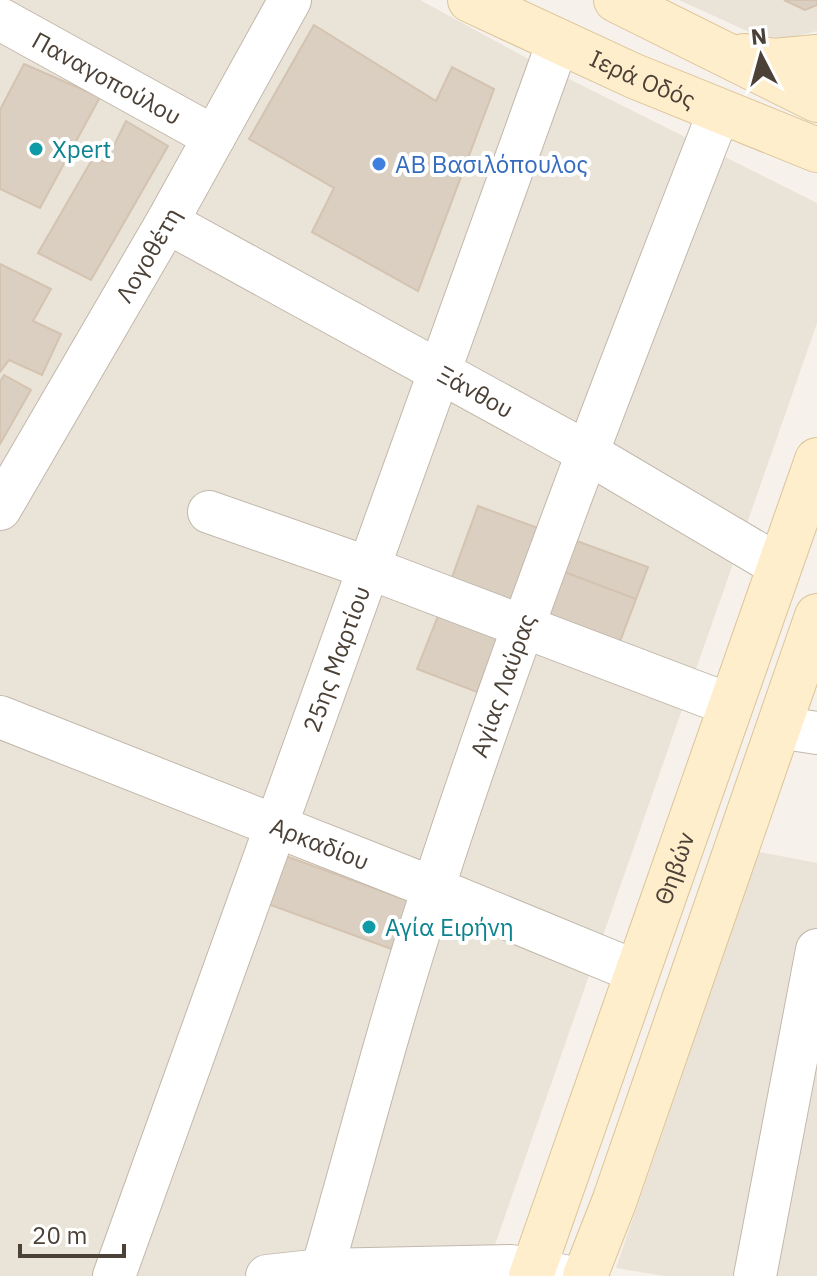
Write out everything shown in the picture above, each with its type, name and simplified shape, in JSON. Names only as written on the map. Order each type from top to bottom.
[{"type":"main road","name":"Ιερά Οδός","points":[[470,0],[719,112],[817,150]]},
{"type":"main road","points":[[616,0],[817,100]]},
{"type":"main road","points":[[727,53],[774,61],[817,57]]},
{"type":"main road","name":"Θηβών","points":[[542,1274],[637,972],[817,460]]},
{"type":"main road","points":[[585,1276],[798,730],[817,616]]},
{"type":"street","name":"Λογοθέτη","points":[[4,492],[167,222],[290,0]]},
{"type":"street","name":"Παναγοπούλου","points":[[0,19],[214,137]]},
{"type":"street","name":"25ης Μαρτίου","points":[[114,1276],[558,42]]},
{"type":"street","name":"Αγίας Λαύρας","points":[[322,1270],[433,888],[586,452],[719,112]]},
{"type":"street","name":"Ξάνθου","points":[[167,222],[586,452],[779,566]]},
{"type":"street","points":[[209,512],[369,568],[730,705]]},
{"type":"street","name":"Αρκαδίου","points":[[0,717],[637,972]]},
{"type":"street","points":[[755,1276],[817,950]]},
{"type":"street","points":[[267,1276],[322,1270],[511,1266],[542,1274]]},
{"type":"shaded area","points":[[0,0],[420,0],[523,56],[817,203],[817,323],[484,1276],[0,1276]]},
{"type":"shaded area","points":[[679,0],[817,0],[817,31],[771,42]]},
{"type":"shaded area","points":[[759,852],[817,863],[817,1276],[664,1276],[616,1268]]},
{"type":"building","points":[[784,0],[817,0],[817,5],[805,10]]},
{"type":"building","name":"ΑΒ Βασιλόπουλος","points":[[314,25],[436,101],[452,67],[494,89],[418,291],[312,232],[334,188],[249,139]]},
{"type":"building","name":"Xpert","points":[[24,64],[100,97],[40,208],[0,189],[0,110]]},
{"type":"building","points":[[126,121],[168,146],[91,280],[38,253],[93,158],[106,162]]},
{"type":"building","points":[[0,264],[51,289],[33,321],[61,334],[42,375],[9,360],[0,372]]},
{"type":"building","points":[[4,375],[31,390],[0,444],[0,382]]},
{"type":"building","points":[[478,506],[538,528],[511,602],[451,580]]},
{"type":"building","points":[[574,540],[648,567],[636,599],[562,571]]},
{"type":"building","points":[[562,571],[636,599],[619,644],[545,616]]},
{"type":"building","points":[[440,611],[500,634],[477,692],[417,669]]},
{"type":"building","name":"Αγία Ειρήνη","points":[[283,855],[415,903],[397,951],[265,903]]},
{"type":"place","name":"Xpert","points":[[36,149]]},
{"type":"place","name":"ΑΒ Βασιλόπουλος","points":[[379,164]]},
{"type":"place","name":"Αγία Ειρήνη","points":[[369,927]]}]
